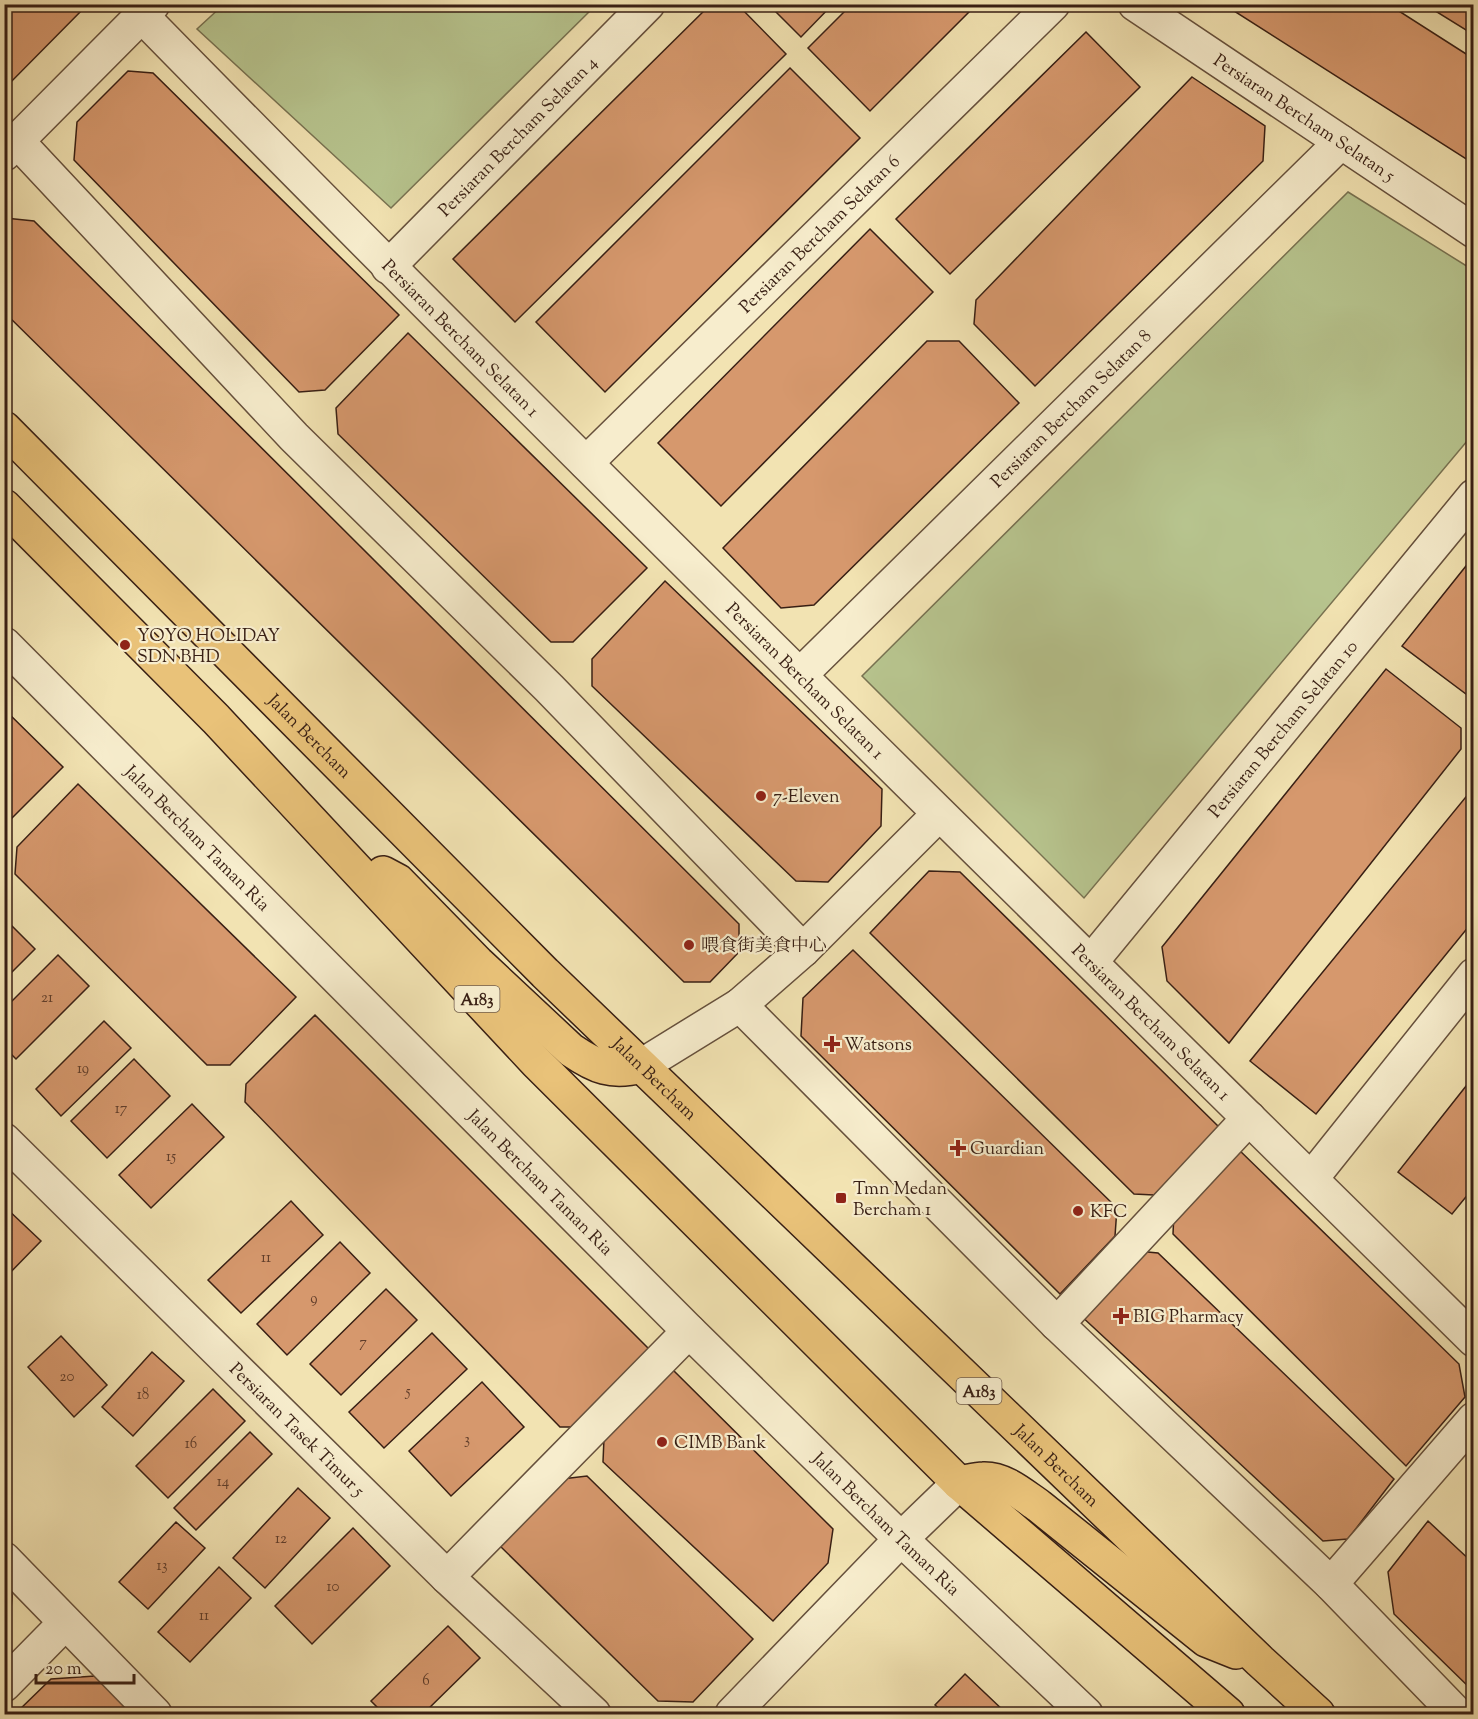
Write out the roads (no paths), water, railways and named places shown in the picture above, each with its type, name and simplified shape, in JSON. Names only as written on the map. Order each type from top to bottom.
[{"type":"main road","name":"Jalan Bercham","points":[[4,428],[545,973],[1260,1661],[1318,1714]]},
{"type":"main road","name":"A183","points":[[4,506],[216,719],[536,1062],[959,1483],[1214,1710]]},
{"type":"main road","points":[[333,844],[398,881],[478,963],[572,1050],[588,1061],[609,1069],[625,1070],[641,1066]]},
{"type":"main road","points":[[959,1483],[984,1479],[999,1481],[1015,1490],[1075,1534],[1206,1640],[1260,1661]]},
{"type":"street","name":"Persiaran Bercham Selatan 4","points":[[388,267],[648,4]]},
{"type":"street","name":"Persiaran Bercham Selatan 6","points":[[586,464],[1053,4]]},
{"type":"street","name":"Persiaran Bercham Selatan 5","points":[[1135,4],[1473,231]]},
{"type":"street","name":"Persiaran Bercham Selatan 1","points":[[148,10],[388,267],[1473,1340]]},
{"type":"street","points":[[148,10],[11,148],[294,437],[549,688],[803,950]]},
{"type":"street","name":"Persiaran Bercham Selatan 8","points":[[800,675],[1341,142]]},
{"type":"street","name":"Persiaran Bercham Selatan 10","points":[[1091,962],[1473,496]]},
{"type":"street","name":"Jalan Bercham Taman Ria","points":[[4,644],[689,1331],[901,1539],[1086,1714]]},
{"type":"street","points":[[641,1066],[740,1005],[803,950],[939,814]]},
{"type":"street","points":[[1311,1179],[1473,975]]},
{"type":"street","points":[[740,1005],[1057,1324],[1331,1584],[1457,1714]]},
{"type":"street","points":[[1057,1324],[1249,1118]]},
{"type":"street","name":"Persiaran Tasek Timur 5","points":[[4,1140],[447,1577],[594,1714]]},
{"type":"street","points":[[447,1577],[689,1331]]},
{"type":"street","points":[[1331,1584],[1473,1419]]},
{"type":"street","points":[[732,1714],[901,1539],[959,1483]]},
{"type":"street","points":[[4,1559],[155,1714]]},
{"type":"street","points":[[4,1685],[64,1623]]},
{"type":"place","name":"YOYO HOLIDAY SDN BHD","points":[[125,645]]},
{"type":"place","name":"7-Eleven","points":[[761,796]]},
{"type":"place","name":"喂食街美食中心","points":[[689,945]]},
{"type":"place","name":"Watsons","points":[[832,1044]]},
{"type":"place","name":"Guardian","points":[[958,1148]]},
{"type":"place","name":"Tmn Medan Bercham 1","points":[[841,1198]]},
{"type":"place","name":"KFC","points":[[1078,1211]]},
{"type":"place","name":"BIG Pharmacy","points":[[1121,1316]]},
{"type":"place","name":"CIMB Bank","points":[[662,1442]]}]
